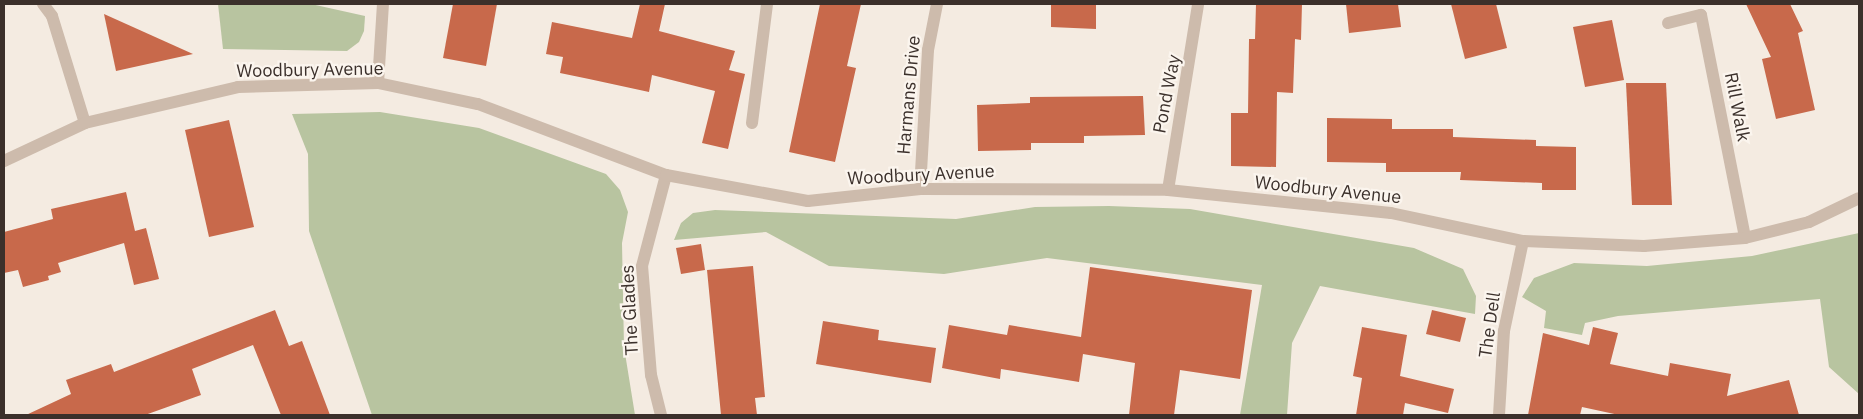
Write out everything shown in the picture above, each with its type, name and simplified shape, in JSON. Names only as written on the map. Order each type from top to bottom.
[{"type":"street","points":[[43,4],[52,16],[85,123]]},
{"type":"street","points":[[378,83],[383,4]]},
{"type":"street","points":[[752,123],[767,4]]},
{"type":"street","name":"Harmans Drive","points":[[920,189],[928,50],[937,4]]},
{"type":"street","name":"Pond Way","points":[[1168,190],[1198,4]]},
{"type":"street","name":"Rill Walk","points":[[1668,24],[1701,15],[1745,238]]},
{"type":"street","name":"Woodbury Avenue","points":[[4,161],[85,123],[238,86],[378,83],[478,104],[666,175],[808,201],[920,189],[1168,190],[1391,213],[1523,241],[1644,246],[1745,238],[1809,222],[1859,198]]},
{"type":"street","name":"The Glades","points":[[660,415],[651,374],[642,266],[666,175]]},
{"type":"street","name":"The Dell","points":[[1499,415],[1504,331],[1523,241]]},
{"type":"green space","points":[[218,4],[311,4],[365,16],[364,31],[359,42],[347,51],[223,49]]},
{"type":"green space","points":[[380,112],[479,128],[606,174],[620,190],[628,212],[622,243],[624,347],[635,415],[372,415],[309,231],[308,154],[292,114]]},
{"type":"green space","points":[[1109,206],[1190,209],[1414,248],[1463,269],[1476,296],[1475,314],[1320,286],[1292,343],[1287,415],[1240,415],[1262,285],[1047,258],[944,274],[829,266],[766,232],[674,240],[681,223],[693,213],[715,210],[956,219],[1035,207]]},
{"type":"green space","points":[[1859,233],[1859,394],[1829,367],[1820,299],[1618,316],[1585,323],[1582,335],[1544,328],[1546,311],[1522,297],[1534,278],[1574,263],[1647,266],[1752,256]]},
{"type":"building","points":[[453,4],[497,4],[486,66],[443,58]]},
{"type":"building","points":[[640,4],[665,4],[659,31],[735,51],[729,70],[745,74],[728,149],[702,143],[715,91],[652,75],[649,92],[560,73],[563,57],[546,54],[552,22],[632,38]]},
{"type":"building","points":[[820,4],[861,4],[847,66],[856,68],[835,162],[789,152]]},
{"type":"building","points":[[1051,4],[1096,4],[1096,29],[1051,27]]},
{"type":"building","points":[[1256,4],[1302,4],[1301,40],[1295,39],[1293,93],[1277,92],[1276,167],[1231,166],[1231,113],[1248,113],[1249,39],[1255,39]]},
{"type":"building","points":[[1346,4],[1398,4],[1401,27],[1349,33]]},
{"type":"building","points":[[1451,4],[1496,4],[1507,48],[1465,59]]},
{"type":"building","points":[[1746,4],[1790,4],[1803,31],[1798,33],[1815,110],[1776,119],[1762,59],[1771,57]]},
{"type":"building","points":[[104,14],[193,54],[116,71]]},
{"type":"building","points":[[1612,20],[1624,80],[1585,87],[1573,27]]},
{"type":"building","points":[[1626,83],[1666,83],[1672,205],[1632,205]]},
{"type":"building","points":[[1143,96],[1145,135],[1084,136],[1084,143],[1031,143],[1031,150],[978,151],[977,105],[1030,103],[1030,97]]},
{"type":"building","points":[[1327,118],[1392,119],[1392,129],[1453,129],[1453,137],[1536,140],[1536,146],[1576,147],[1576,190],[1542,190],[1542,183],[1460,180],[1461,172],[1386,172],[1386,163],[1327,162]]},
{"type":"building","points":[[229,120],[254,227],[209,237],[185,130]]},
{"type":"building","points":[[126,192],[135,231],[146,228],[159,279],[134,285],[124,243],[58,263],[61,272],[48,276],[49,280],[23,287],[18,270],[4,273],[4,232],[53,219],[51,209]]},
{"type":"building","points":[[701,244],[705,270],[681,274],[676,248]]},
{"type":"building","points":[[753,266],[765,397],[755,398],[757,415],[721,415],[707,270]]},
{"type":"building","points":[[1090,267],[1252,290],[1240,379],[1180,370],[1174,415],[1129,415],[1135,363],[1083,354],[1079,382],[1001,369],[1000,379],[942,368],[949,325],[1007,335],[1009,325],[1081,337]]},
{"type":"building","points":[[275,310],[289,346],[302,341],[330,415],[281,415],[253,345],[192,369],[201,395],[145,415],[26,415],[71,394],[66,380],[111,364],[114,372]]},
{"type":"building","points":[[1432,310],[1466,318],[1460,342],[1426,334]]},
{"type":"building","points":[[823,321],[879,330],[878,340],[936,348],[931,383],[816,364]]},
{"type":"building","points":[[1362,327],[1407,335],[1400,376],[1454,389],[1448,413],[1405,403],[1403,415],[1356,415],[1362,378],[1353,376]]},
{"type":"building","points":[[1593,327],[1618,333],[1610,364],[1668,376],[1670,363],[1731,374],[1727,396],[1789,380],[1799,415],[1619,415],[1582,407],[1580,415],[1528,415],[1543,333],[1589,345]]}]
